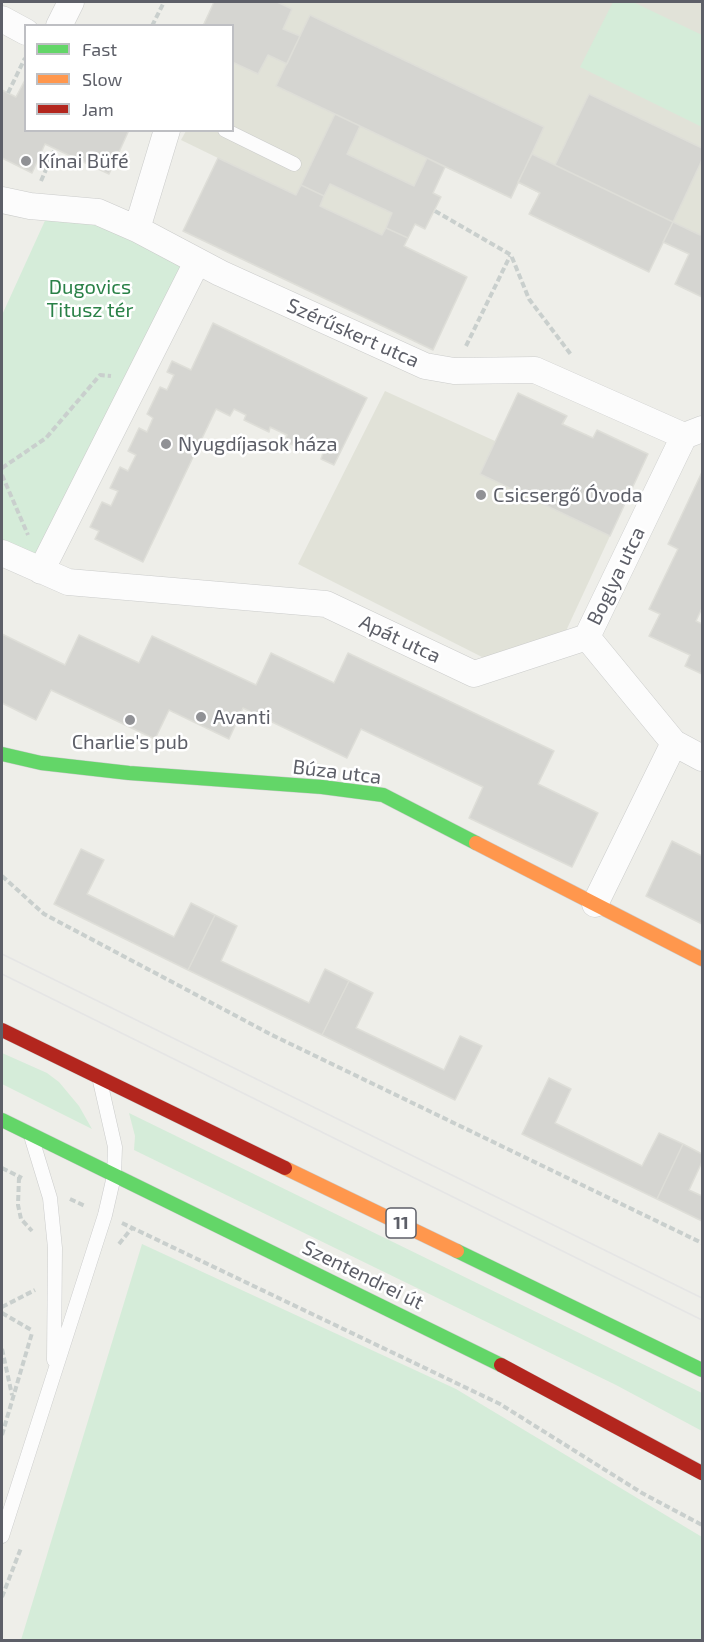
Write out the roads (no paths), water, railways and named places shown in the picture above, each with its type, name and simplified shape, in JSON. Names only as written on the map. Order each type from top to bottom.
[{"type":"main road","name":"Búza utca","points":[[2,754],[41,763],[85,768],[322,787],[383,795],[702,960]]},
{"type":"main road","name":"11","points":[[2,1030],[702,1370]]},
{"type":"main road","name":"Szentendrei út","points":[[2,1120],[485,1356],[702,1473]]},
{"type":"street","points":[[59,24],[70,2]]},
{"type":"street","points":[[2,19],[24,31]]},
{"type":"street","points":[[137,229],[163,142]]},
{"type":"street","name":"Szérűskert utca","points":[[2,200],[30,206],[99,212],[137,229],[197,262],[425,366],[454,371],[535,370],[644,417],[693,433]]},
{"type":"street","points":[[41,571],[197,262]]},
{"type":"street","name":"Boglya utca","points":[[586,637],[693,433]]},
{"type":"street","name":"Apát utca","points":[[2,553],[68,582],[326,604],[474,674],[586,637]]},
{"type":"street","points":[[586,637],[674,743],[702,758]]},
{"type":"street","points":[[595,904],[674,743]]},
{"type":"lane","points":[[229,132],[294,164]]},
{"type":"lane","points":[[2,1536],[105,1215],[114,1176],[115,1147],[99,1076]]},
{"type":"lane","points":[[30,1134],[48,1189],[55,1248],[54,1377]]},
{"type":"tram line","points":[[2,954],[702,1298]]},
{"type":"tram line","points":[[2,974],[702,1320]]},
{"type":"place","name":"Kínai Büfé","points":[[26,161]]},
{"type":"place","name":"Nyugdíjasok háza","points":[[166,444]]},
{"type":"place","name":"Csicsergő Óvoda","points":[[481,495]]},
{"type":"place","name":"Avanti","points":[[201,717]]},
{"type":"place","name":"Charlie's pub","points":[[130,720]]},
{"type":"park label","name":"Dugovics Titusz tér","points":[[90,298]]}]
